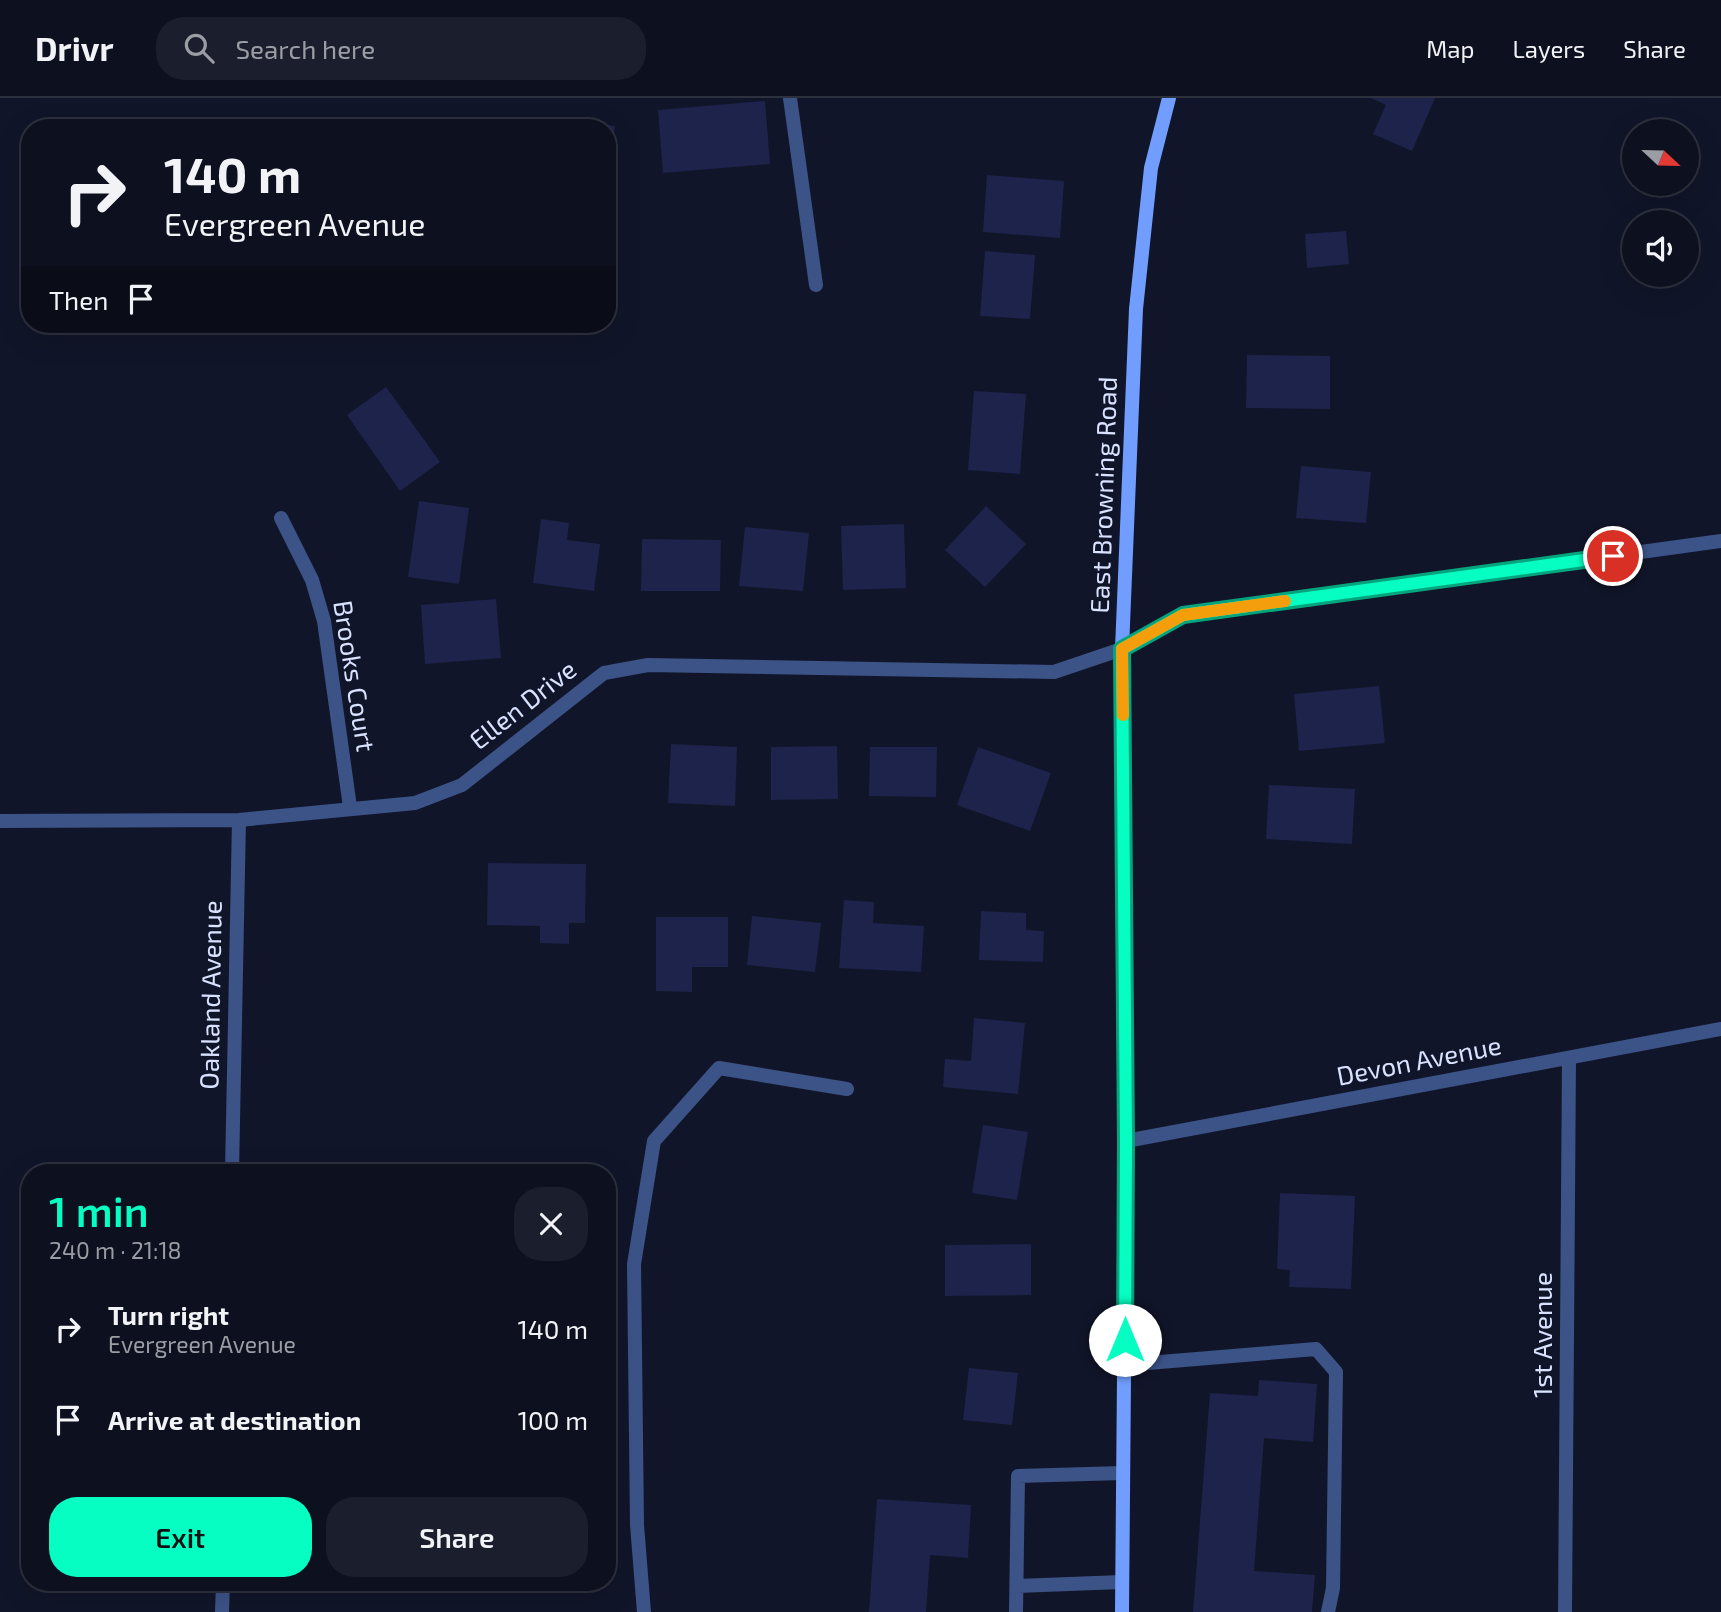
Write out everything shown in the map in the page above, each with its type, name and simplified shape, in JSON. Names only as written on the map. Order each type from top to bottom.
[{"type":"main road","name":"East Browning Road","points":[[1122,1612],[1126,1141],[1122,649],[1136,309],[1151,168],[1169,98]]},
{"type":"street","points":[[790,98],[816,285]]},
{"type":"street","name":"Brooks Court","points":[[281,518],[312,580],[324,621],[350,807]]},
{"type":"street","name":"Ellen Drive","points":[[0,821],[239,820],[350,807],[415,803],[462,785],[604,673],[648,665],[1054,672],[1122,649],[1183,615],[1721,541]]},
{"type":"street","name":"Oakland Avenue","points":[[232,1164],[239,820]]},
{"type":"street","name":"Devon Avenue","points":[[1126,1141],[1721,1029]]},
{"type":"street","name":"1st Avenue","points":[[1565,1612],[1569,1058]]},
{"type":"street","points":[[644,1612],[637,1525],[634,1264],[654,1141],[719,1069],[847,1089]]},
{"type":"street","points":[[1125,1365],[1316,1349],[1336,1372],[1333,1588],[1328,1612]]},
{"type":"street","points":[[1016,1612],[1018,1476],[1123,1473]]},
{"type":"street","points":[[1017,1586],[1122,1582]]},
{"type":"street","points":[[222,1612],[223,1591]]},
{"type":"building","points":[[1371,98],[1435,98],[1412,151],[1373,134],[1386,105]]},
{"type":"building","points":[[765,101],[770,164],[663,173],[658,110]]},
{"type":"building","points":[[987,175],[1064,181],[1060,238],[983,232]]},
{"type":"building","points":[[1346,231],[1349,264],[1307,268],[1305,234]]},
{"type":"building","points":[[985,251],[1035,255],[1030,319],[980,316]]},
{"type":"building","points":[[1247,355],[1330,356],[1330,409],[1246,408]]},
{"type":"building","points":[[386,387],[440,462],[400,491],[347,415]]},
{"type":"building","points":[[974,391],[1026,394],[1020,474],[968,470]]},
{"type":"building","points":[[1301,466],[1371,472],[1366,523],[1296,518]]},
{"type":"building","points":[[419,501],[469,508],[459,584],[408,577]]},
{"type":"building","points":[[986,506],[1026,544],[985,587],[945,550]]},
{"type":"building","points":[[541,519],[569,523],[567,540],[600,544],[594,591],[533,583]]},
{"type":"building","points":[[904,524],[906,588],[843,590],[841,526]]},
{"type":"building","points":[[745,527],[809,533],[803,591],[739,586]]},
{"type":"building","points":[[642,539],[721,540],[720,591],[641,591]]},
{"type":"building","points":[[496,599],[501,658],[425,664],[421,605]]},
{"type":"building","points":[[1379,686],[1385,743],[1299,751],[1294,694]]},
{"type":"building","points":[[671,744],[737,747],[735,806],[668,803]]},
{"type":"building","points":[[837,746],[838,799],[771,800],[771,747]]},
{"type":"building","points":[[870,747],[937,747],[936,797],[869,796]]},
{"type":"building","points":[[978,747],[1051,773],[1030,831],[957,805]]},
{"type":"building","points":[[1269,785],[1355,789],[1352,844],[1266,839]]},
{"type":"building","points":[[488,863],[586,864],[585,923],[569,923],[569,944],[540,943],[540,926],[487,925]]},
{"type":"building","points":[[844,900],[874,902],[873,923],[924,926],[921,972],[839,968]]},
{"type":"building","points":[[981,911],[1026,913],[1026,930],[1044,931],[1043,962],[979,960]]},
{"type":"building","points":[[752,916],[821,923],[815,972],[747,965]]},
{"type":"building","points":[[656,917],[728,917],[728,967],[692,967],[692,992],[656,991]]},
{"type":"building","points":[[974,1018],[1025,1023],[1018,1094],[943,1087],[945,1059],[971,1061]]},
{"type":"building","points":[[983,1125],[1028,1132],[1017,1200],[972,1193]]},
{"type":"building","points":[[1280,1193],[1355,1196],[1351,1289],[1289,1287],[1290,1270],[1277,1269]]},
{"type":"building","points":[[1031,1244],[1031,1295],[945,1296],[945,1245]]},
{"type":"building","points":[[969,1368],[1018,1373],[1012,1425],[963,1420]]},
{"type":"building","points":[[1259,1380],[1317,1384],[1313,1442],[1264,1438],[1254,1571],[1315,1575],[1312,1612],[1193,1612],[1210,1393],[1258,1396]]},
{"type":"building","points":[[877,1499],[971,1505],[968,1558],[930,1555],[926,1612],[869,1612]]},
{"type":"slow traffic","points":[[1123,715],[1122,649],[1183,615],[1285,601]]},
{"type":"route","points":[[1125,1340],[1122,649],[1183,615],[1613,556]]}]
